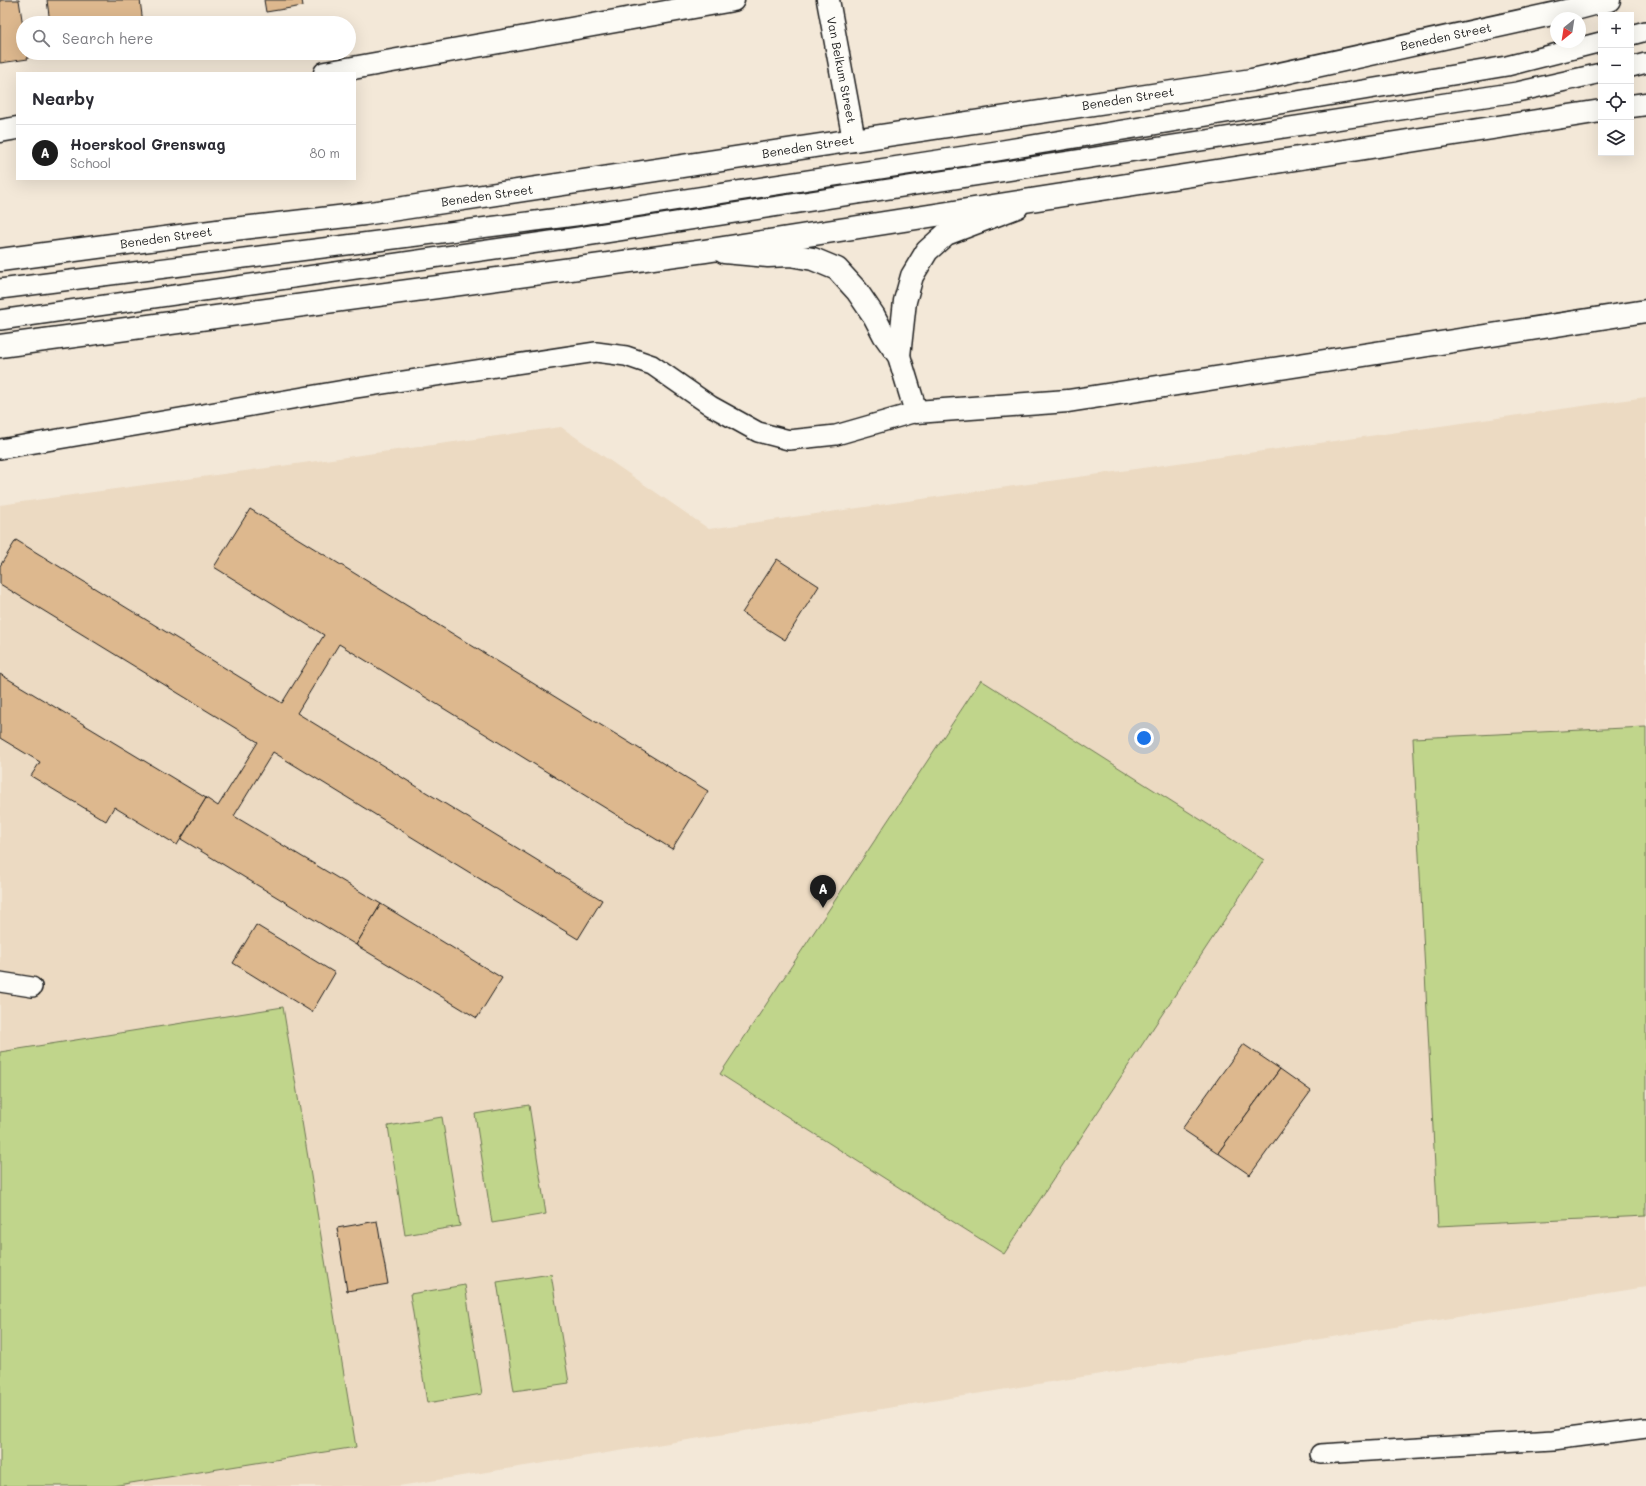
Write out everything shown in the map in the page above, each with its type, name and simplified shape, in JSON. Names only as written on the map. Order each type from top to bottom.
[{"type":"main road","points":[[331,72],[733,0]]},
{"type":"main road","name":"Van Belkum Street","points":[[828,0],[854,140]]},
{"type":"main road","name":"Beneden Street","points":[[0,260],[225,230],[364,214],[1252,80],[1575,9],[1609,0]]},
{"type":"main road","points":[[1634,106],[1646,104]]},
{"type":"main road","points":[[0,346],[705,251],[1598,111]]},
{"type":"main road","points":[[0,131],[16,128]]},
{"type":"main road","points":[[899,356],[905,301],[912,276],[928,250],[946,234],[1035,200]]},
{"type":"main road","points":[[705,251],[768,256],[790,255],[813,258],[837,269],[857,291],[874,316],[884,336],[899,356],[916,412],[1068,401],[1646,311]]},
{"type":"lane","points":[[1634,34],[1646,31]]},
{"type":"lane","points":[[0,289],[575,216],[848,174],[997,151],[1507,66],[1598,43]]},
{"type":"lane","points":[[1634,66],[1646,63]]},
{"type":"lane","points":[[0,320],[595,235],[1518,92],[1598,74]]},
{"type":"lane","points":[[0,449],[350,389],[596,352],[626,356],[652,365],[711,406],[758,432],[789,440],[836,435],[916,412]]},
{"type":"lane","points":[[0,982],[32,986]]},
{"type":"lane","points":[[1320,1454],[1553,1440],[1646,1428]]},
{"type":"shaded area","points":[[1646,397],[1646,1287],[399,1486],[0,1486],[0,505],[561,427],[709,529]]},
{"type":"green space","points":[[981,680],[1264,860],[1004,1254],[720,1074]]},
{"type":"green space","points":[[1646,727],[1646,1216],[1438,1226],[1413,738]]},
{"type":"green space","points":[[283,1007],[356,1447],[112,1486],[0,1486],[0,1052]]},
{"type":"green space","points":[[529,1105],[546,1214],[492,1223],[475,1114]]},
{"type":"green space","points":[[442,1117],[460,1226],[405,1235],[388,1126]]},
{"type":"green space","points":[[551,1274],[569,1383],[514,1391],[497,1282]]},
{"type":"green space","points":[[465,1285],[482,1394],[427,1403],[410,1294]]},
{"type":"building","points":[[0,0],[19,0],[21,16],[16,16],[16,60],[21,60],[0,63]]},
{"type":"building","points":[[47,0],[140,0],[142,16],[49,16]]},
{"type":"building","points":[[264,0],[302,0],[303,6],[266,12]]},
{"type":"building","points":[[250,509],[708,791],[672,849],[339,644],[297,713],[602,900],[578,939],[273,752],[234,816],[381,904],[356,945],[181,839],[206,798],[218,806],[258,742],[0,584],[0,566],[16,540],[282,703],[324,635],[214,567]]},
{"type":"building","points":[[777,559],[819,586],[785,640],[742,613]]},
{"type":"building","points":[[0,674],[206,798],[177,845],[114,807],[106,821],[31,776],[40,762],[0,738]]},
{"type":"building","points":[[381,904],[502,978],[477,1018],[356,945]]},
{"type":"building","points":[[256,925],[335,973],[312,1012],[233,963]]},
{"type":"building","points":[[1243,1044],[1280,1069],[1218,1153],[1182,1129]]},
{"type":"building","points":[[1280,1069],[1311,1091],[1250,1175],[1218,1153]]},
{"type":"building","points":[[377,1221],[388,1284],[347,1291],[337,1228]]},
{"type":"place","name":"Hoerskool Grenswag","points":[[823,908]]}]
